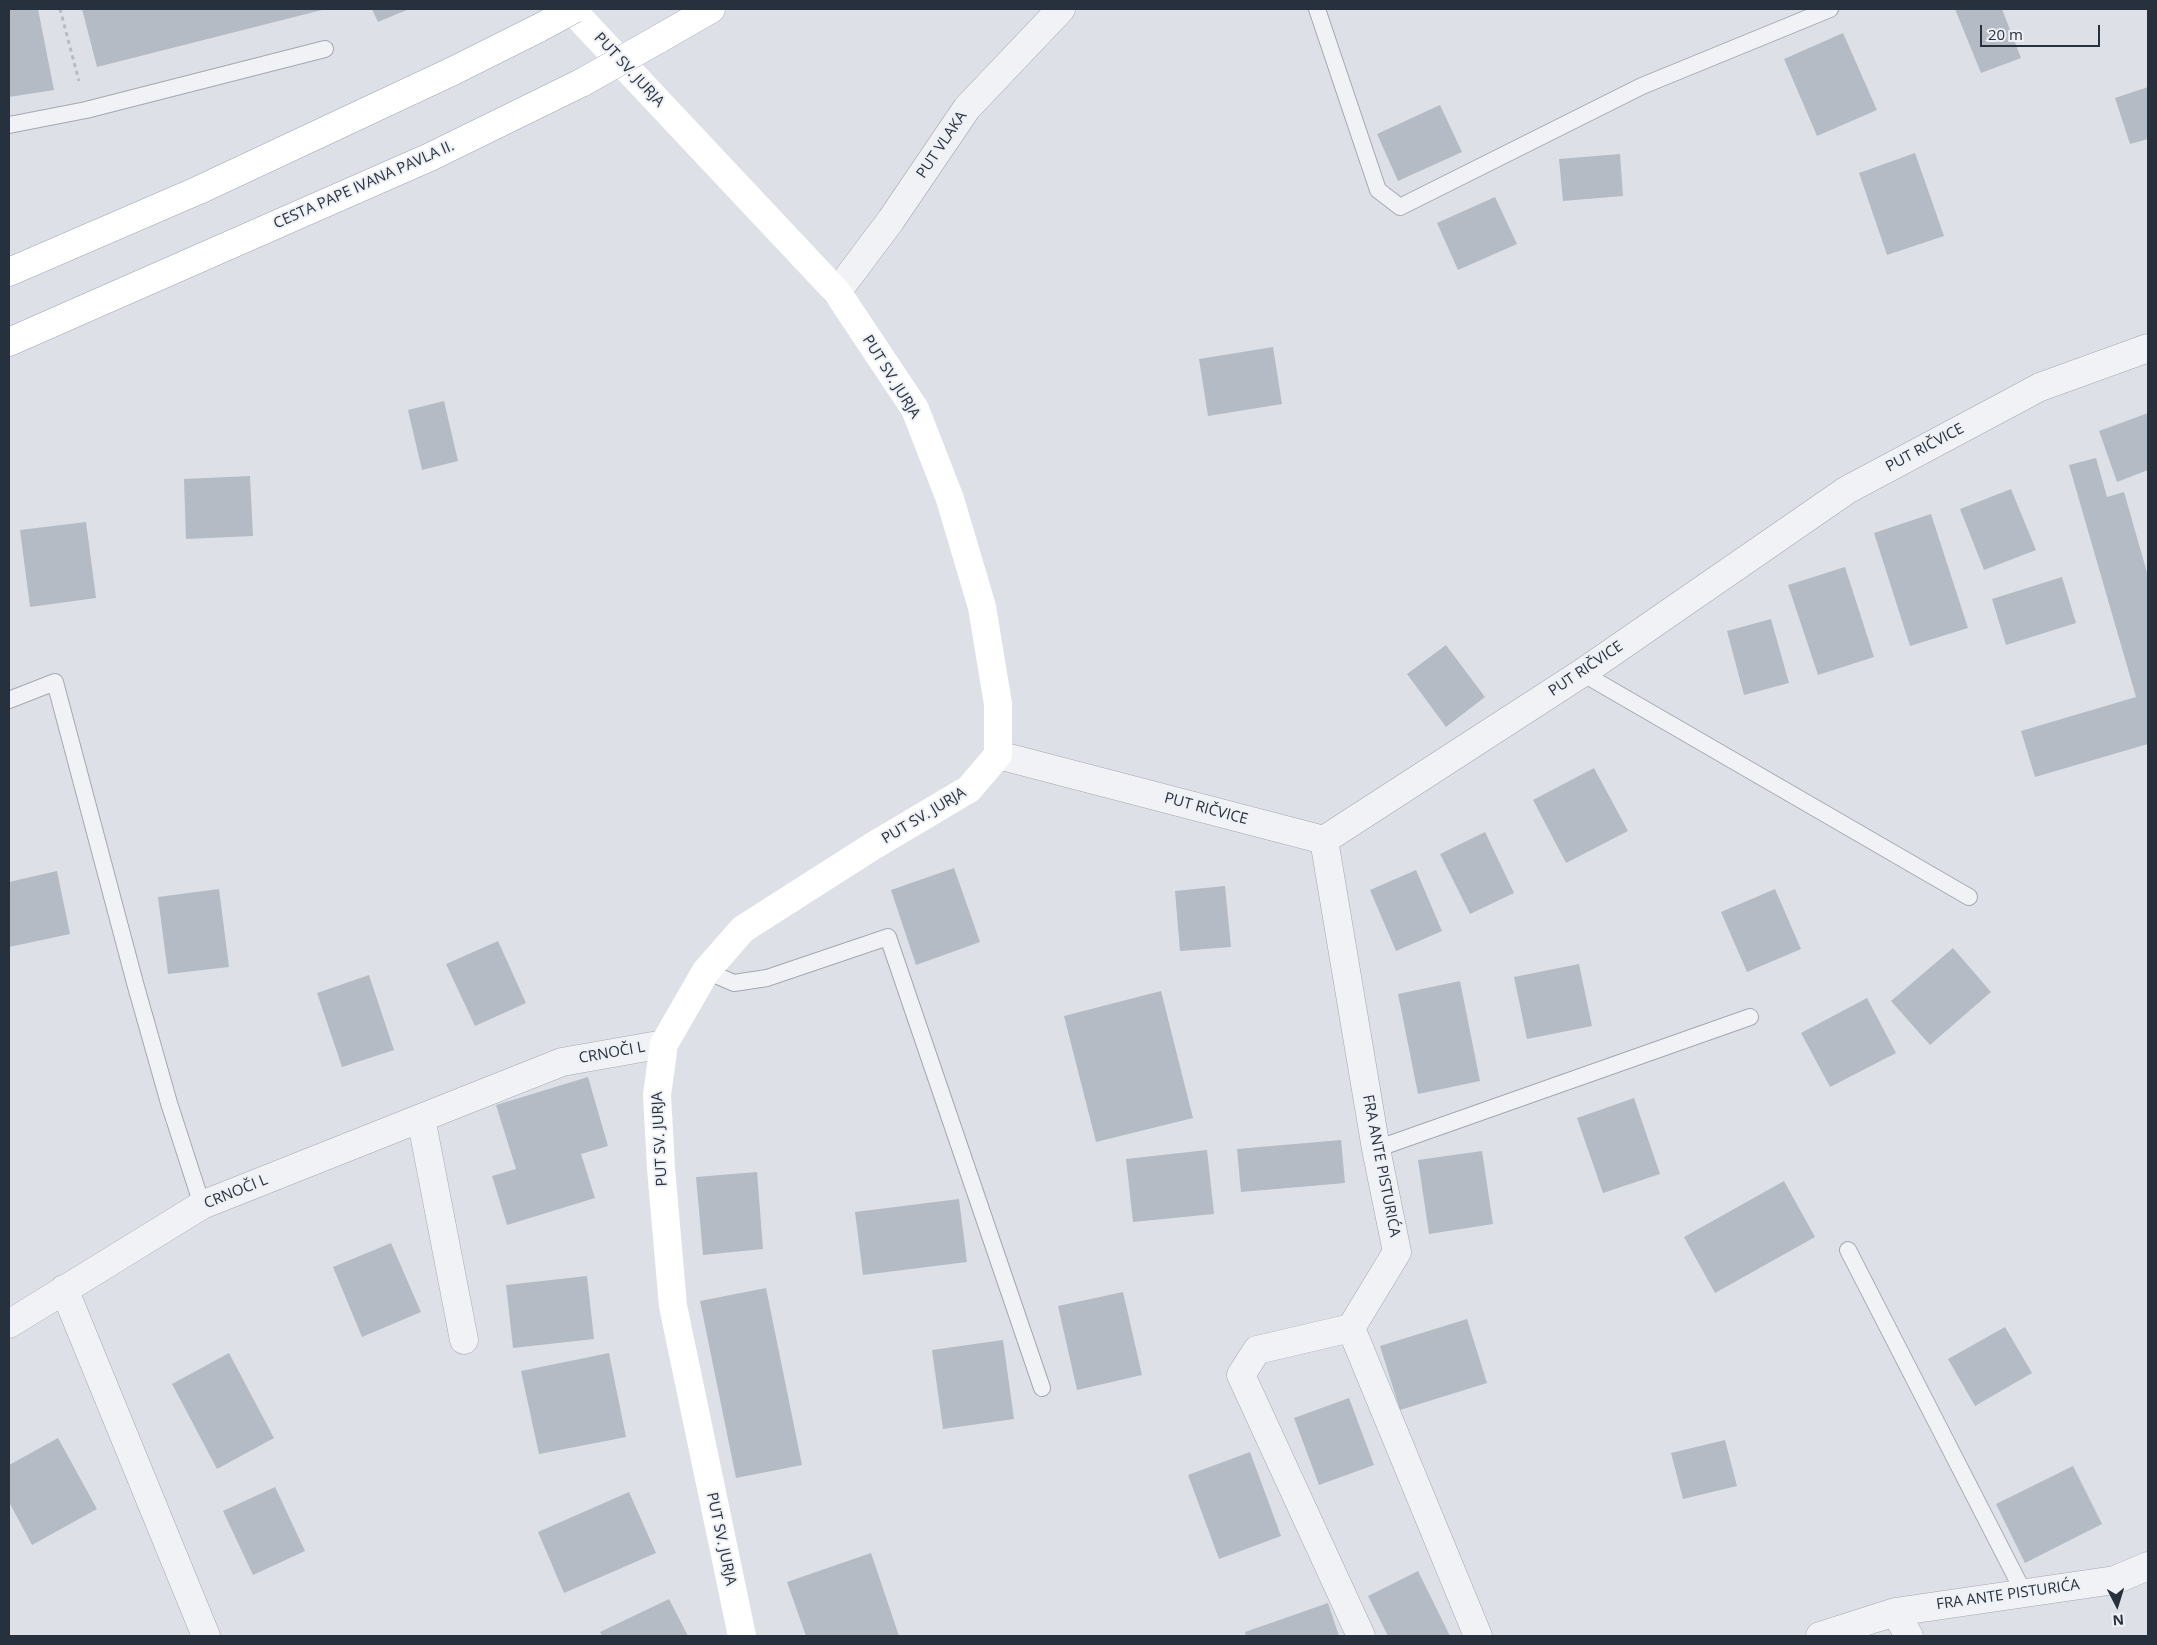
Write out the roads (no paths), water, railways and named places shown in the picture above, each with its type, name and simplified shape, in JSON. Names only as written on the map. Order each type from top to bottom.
[{"type":"street","points":[[9,272],[199,190],[453,71],[539,28],[572,9]]},
{"type":"street","name":"PUT SV. JURJA","points":[[572,9],[837,292],[915,409],[950,499],[982,607],[998,704],[998,754],[969,789],[873,846],[743,929],[706,971],[664,1044],[656,1095],[660,1168],[673,1306],[742,1636]]},
{"type":"street","name":"CESTA PAPE IVANA PAVLA II.","points":[[9,342],[430,157],[583,82],[711,9]]},
{"type":"street","name":"PUT VLAKA","points":[[837,292],[891,220],[967,108],[1061,9]]},
{"type":"street","name":"PUT RIČVICE","points":[[998,754],[1324,840],[1582,673],[1847,490],[2040,387],[2148,348]]},
{"type":"street","name":"FRA ANTE PISTURIĆA","points":[[1324,840],[1376,1149],[1397,1252],[1350,1328]]},
{"type":"street","name":"CRNOČI L","points":[[9,1324],[202,1205],[562,1062],[664,1044]]},
{"type":"street","points":[[421,1118],[464,1340]]},
{"type":"street","points":[[64,1289],[206,1636]]},
{"type":"street","points":[[1361,1636],[1241,1375],[1257,1350],[1350,1328],[1478,1636]]},
{"type":"street","name":"FRA ANTE PISTURIĆA","points":[[1820,1636],[1895,1612],[2115,1580],[2148,1566]]},
{"type":"street","points":[[1895,1612],[1909,1636]]},
{"type":"lane","points":[[1317,9],[1378,190],[1400,207],[1642,86],[1830,9]]},
{"type":"lane","points":[[9,125],[86,110],[325,49]]},
{"type":"lane","points":[[1582,673],[1969,897]]},
{"type":"lane","points":[[9,700],[55,682],[145,1020],[169,1103],[202,1205]]},
{"type":"lane","points":[[706,971],[734,982],[767,978],[888,937],[1042,1388]]},
{"type":"lane","points":[[1376,1149],[1750,1017]]},
{"type":"lane","points":[[1848,1250],[2024,1593]]}]
